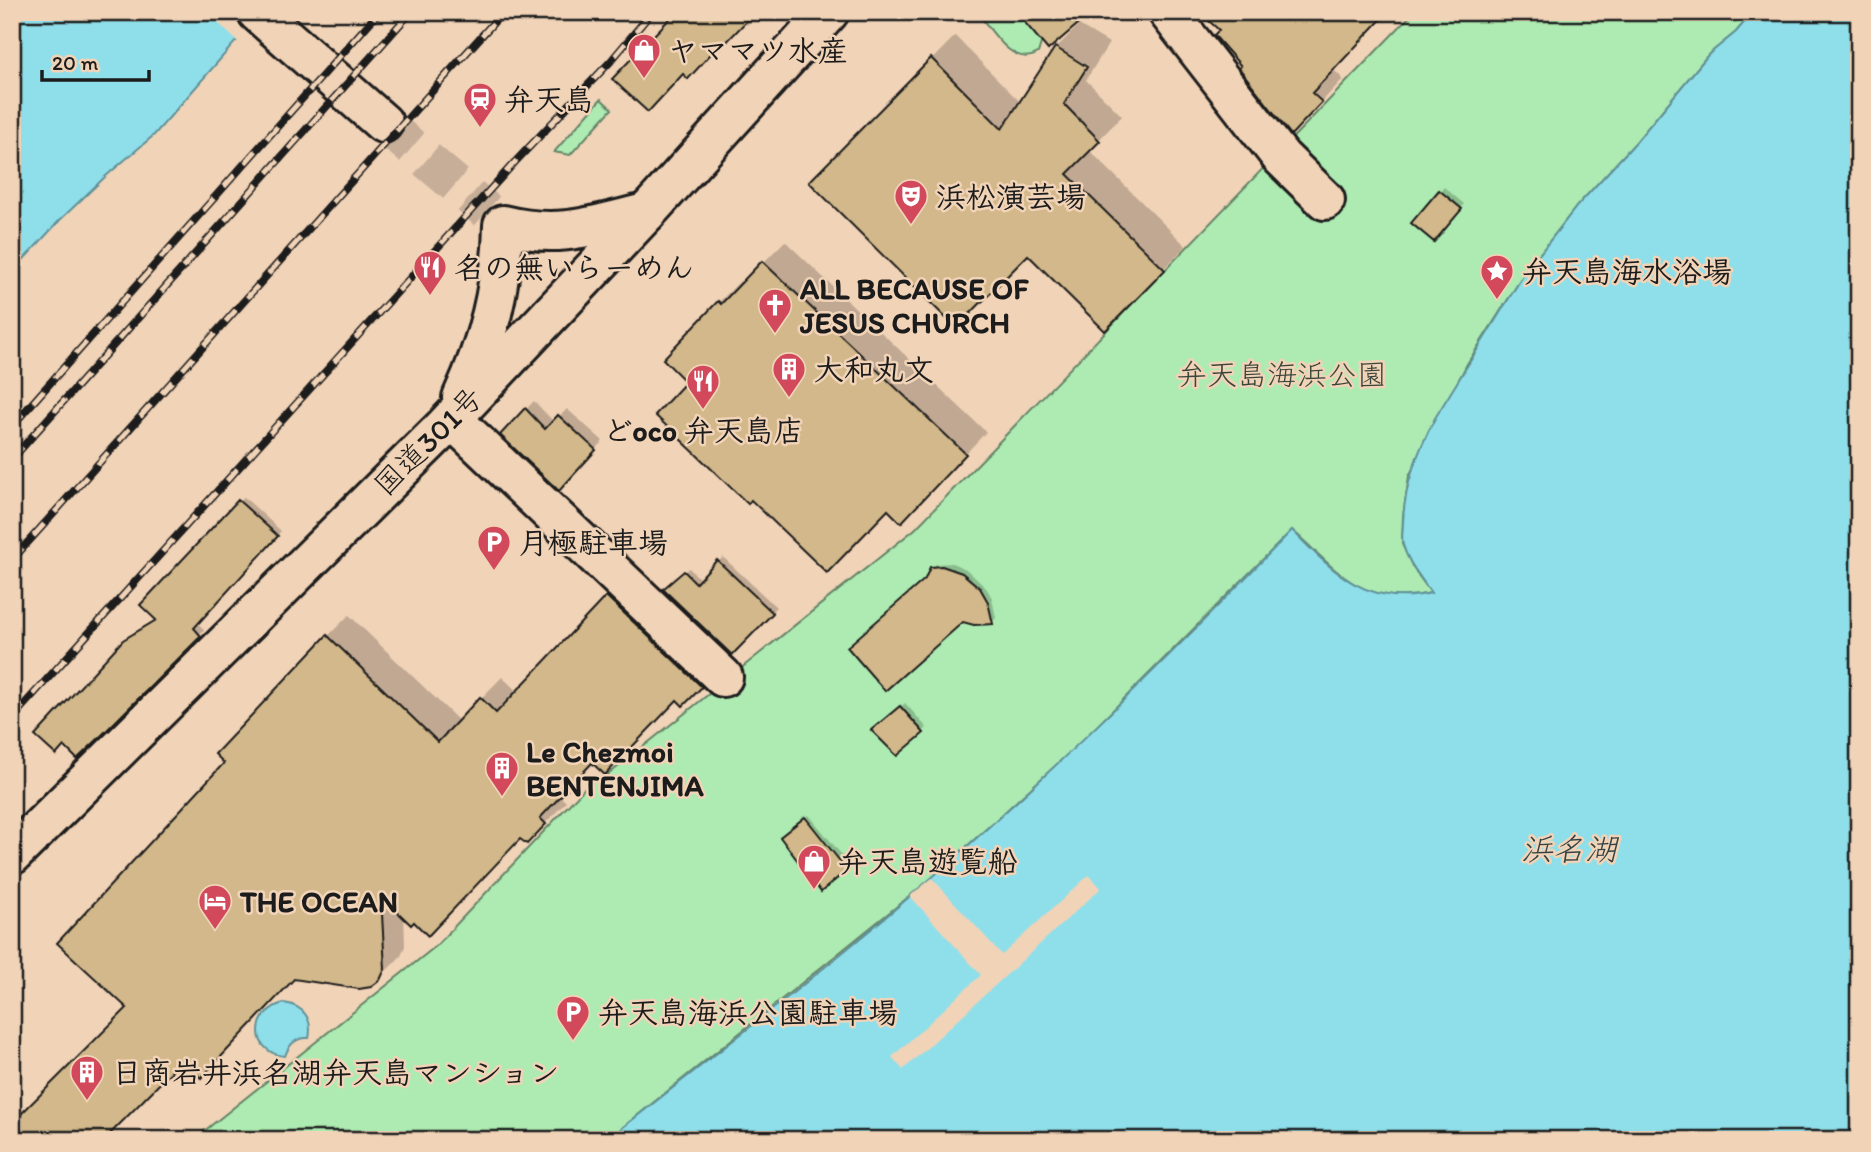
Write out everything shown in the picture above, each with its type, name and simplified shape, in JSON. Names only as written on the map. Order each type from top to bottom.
[{"type":"main road","name":"国道301号","points":[[12,855],[452,419],[646,213],[829,12]]},
{"type":"main road","points":[[1168,12],[1281,158],[1325,200]]},
{"type":"main road","points":[[270,24],[383,123]]},
{"type":"main road","points":[[646,213],[570,231],[548,233],[495,218],[499,285],[474,370],[452,419],[723,677]]},
{"type":"green space","points":[[977,12],[1024,12],[1042,40],[1038,53],[1029,57],[1011,52]]},
{"type":"green space","name":"弁天島海浜公園","points":[[1414,12],[1753,12],[1736,32],[1708,55],[1636,142],[1577,206],[1524,274],[1467,364],[1409,476],[1402,544],[1413,568],[1431,593],[1407,597],[1386,596],[1368,591],[1338,572],[1292,530],[1074,749],[932,878],[607,1140],[193,1140],[436,946],[594,778],[599,782],[915,529]]},
{"type":"green space","points":[[601,99],[612,109],[570,155],[554,152]]},
{"type":"water","points":[[12,12],[296,12],[236,41],[154,135],[60,220],[12,272]]},
{"type":"water","name":"浜名湖","points":[[1753,12],[1859,12],[1859,1140],[607,1140],[770,1012],[929,880],[1023,796],[1114,709],[1292,530],[1337,572],[1370,591],[1408,596],[1431,593],[1408,558],[1402,537],[1409,482],[1435,418],[1524,274],[1577,206],[1636,142],[1708,55],[1736,32]]},
{"type":"water","points":[[284,1003],[302,1010],[310,1025],[309,1038],[294,1042],[285,1056],[265,1048],[259,1031],[265,1014]]},
{"type":"pier","points":[[207,12],[299,12],[239,43]]},
{"type":"pier","points":[[1089,875],[1101,888],[903,1070],[892,1057],[981,975],[910,896],[932,878],[1002,955]]},
{"type":"building","points":[[676,12],[755,12],[721,48],[718,46],[688,79],[683,74],[648,112],[612,79]]},
{"type":"building","points":[[1016,12],[1092,12],[1048,50]]},
{"type":"building","points":[[1199,12],[1388,12],[1312,93],[1322,102],[1291,135],[1239,68],[1241,66],[1214,35],[1219,30]]},
{"type":"building","points":[[1055,47],[1087,67],[1064,104],[1100,141],[1067,174],[1165,270],[1105,331],[1028,255],[956,328],[809,182],[931,58],[1002,129]]},
{"type":"building","points":[[1439,190],[1462,209],[1434,242],[1411,223]]},
{"type":"building","name":"大和丸文","points":[[762,261],[966,454],[901,523],[888,510],[827,573],[751,500],[748,504],[655,415],[686,382],[663,359],[718,301],[721,304]]},
{"type":"building","points":[[525,408],[545,429],[558,415],[596,450],[559,491],[500,435]]},
{"type":"building","points":[[238,500],[278,536],[194,628],[201,636],[97,740],[77,759],[64,746],[56,755],[35,736],[123,640],[156,620],[140,605]]},
{"type":"building","points":[[717,560],[773,613],[732,655],[663,589],[684,571],[696,583]]},
{"type":"building","points":[[942,566],[962,573],[980,588],[988,602],[993,624],[974,625],[963,622],[885,691],[847,647],[925,579],[930,567]]},
{"type":"building","points":[[606,596],[702,687],[683,706],[677,700],[605,775],[592,763],[540,818],[546,824],[527,844],[520,839],[428,936],[414,922],[411,925],[381,896],[385,969],[380,980],[371,987],[359,989],[294,979],[201,1078],[182,1061],[104,1140],[12,1140],[12,1123],[127,1008],[57,943],[224,763],[215,754],[327,635],[438,742],[480,697],[496,713]]},
{"type":"building","points":[[900,706],[924,733],[897,756],[871,730]]},
{"type":"building","points":[[805,817],[847,870],[821,892],[780,837]]},
{"type":"tunnel","points":[[383,123],[487,211]]},
{"type":"railway","points":[[12,426],[379,12]]},
{"type":"railway","points":[[12,459],[411,12]]},
{"type":"railway","points":[[12,560],[503,12]]},
{"type":"railway","points":[[12,718],[515,162],[610,62],[652,12]]},
{"type":"place","name":"ヤママツ水産","points":[[644,80]]},
{"type":"place","name":"弁天島","points":[[480,129]]},
{"type":"place","name":"浜松演芸場","points":[[911,226]]},
{"type":"place","name":"名の無いらーめん","points":[[430,297]]},
{"type":"place","name":"弁天島海水浴場","points":[[1497,301]]},
{"type":"place","name":"ALL BECAUSE OF JESUS CHURCH","points":[[775,335]]},
{"type":"place","name":"大和丸文","points":[[789,399]]},
{"type":"place","name":"どoco 弁天島店","points":[[703,411]]},
{"type":"place","name":"月極駐車場","points":[[494,572]]},
{"type":"place","name":"Le Chezmoi BENTENJIMA","points":[[502,798]]},
{"type":"place","name":"弁天島遊覧船","points":[[814,891]]},
{"type":"place","name":"THE OCEAN","points":[[215,931]]},
{"type":"place","name":"弁天島海浜公園駐車場","points":[[573,1042]]},
{"type":"place","name":"日商岩井浜名湖弁天島マンション","points":[[87,1102]]}]
